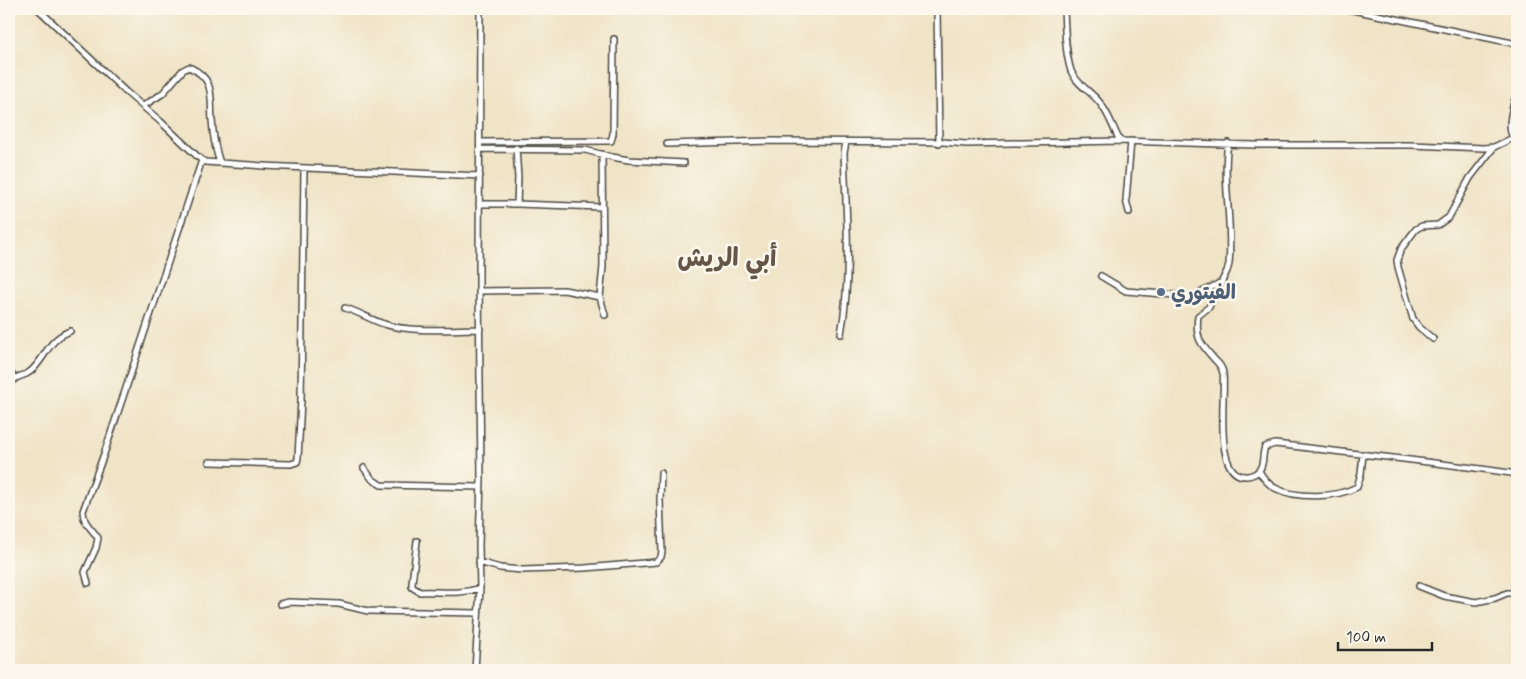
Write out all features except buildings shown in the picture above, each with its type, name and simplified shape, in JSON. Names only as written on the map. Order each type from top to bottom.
[{"type":"street","points":[[38,9],[202,160],[220,163],[304,168],[480,176]]},
{"type":"street","points":[[475,670],[480,588],[480,9]]},
{"type":"street","points":[[937,9],[939,142]]},
{"type":"street","points":[[1064,9],[1068,59],[1072,72],[1084,89],[1099,101],[1120,141]]},
{"type":"street","points":[[1348,9],[1517,44]]},
{"type":"street","points":[[480,142],[611,142],[613,134],[614,39]]},
{"type":"street","points":[[143,106],[162,94],[183,70],[189,67],[193,69],[206,79],[210,86],[214,142],[220,163]]},
{"type":"street","points":[[1517,90],[1509,127],[1517,143]]},
{"type":"street","points":[[667,144],[772,141],[939,142],[966,144],[1131,141],[1312,146],[1412,145],[1484,148],[1513,138]]},
{"type":"street","points":[[1129,212],[1126,200],[1131,141]]},
{"type":"street","points":[[841,334],[847,303],[844,154],[846,142]]},
{"type":"street","points":[[1228,143],[1227,171],[1230,251],[1227,270],[1209,307],[1198,316],[1197,334],[1199,341],[1222,369],[1224,442],[1229,467],[1238,475],[1246,476],[1259,471],[1263,450],[1271,444],[1340,450],[1397,460],[1453,464],[1517,474]]},
{"type":"street","points":[[1433,339],[1418,327],[1413,320],[1397,260],[1401,249],[1416,229],[1422,226],[1438,225],[1449,217],[1470,178],[1494,146]]},
{"type":"street","points":[[516,148],[517,204]]},
{"type":"street","points":[[481,149],[585,150],[629,160],[653,163],[684,163]]},
{"type":"street","points":[[602,154],[603,266],[600,297],[605,315]]},
{"type":"street","points":[[88,583],[85,572],[96,548],[98,538],[85,523],[83,511],[107,445],[202,160]]},
{"type":"street","points":[[209,462],[291,464],[297,462],[301,400],[304,168]]},
{"type":"street","points":[[479,204],[602,207]]},
{"type":"street","points":[[1101,276],[1126,291],[1188,296],[1202,293],[1222,281]]},
{"type":"street","points":[[479,291],[564,290],[600,297]]},
{"type":"street","points":[[345,308],[385,324],[396,326],[427,329],[480,329]]},
{"type":"street","points":[[9,386],[14,378],[31,371],[60,335],[70,331]]},
{"type":"street","points":[[9,370],[14,378]]},
{"type":"street","points":[[1259,471],[1268,483],[1284,492],[1326,495],[1357,487],[1361,474],[1363,454]]},
{"type":"street","points":[[364,468],[372,479],[381,485],[480,487]]},
{"type":"street","points":[[479,562],[500,568],[522,570],[585,568],[656,562],[661,557],[662,551],[661,473]]},
{"type":"street","points":[[417,541],[412,583],[412,587],[415,590],[420,592],[468,592],[480,588]]},
{"type":"street","points":[[1419,586],[1444,596],[1476,602],[1507,593],[1517,593]]},
{"type":"street","points":[[280,604],[289,602],[339,604],[368,611],[478,613]]},
{"type":"place","name":"الفيتوري","points":[[1161,292]]},
{"type":"district","name":"أبي الريش","points":[[727,257]]}]
